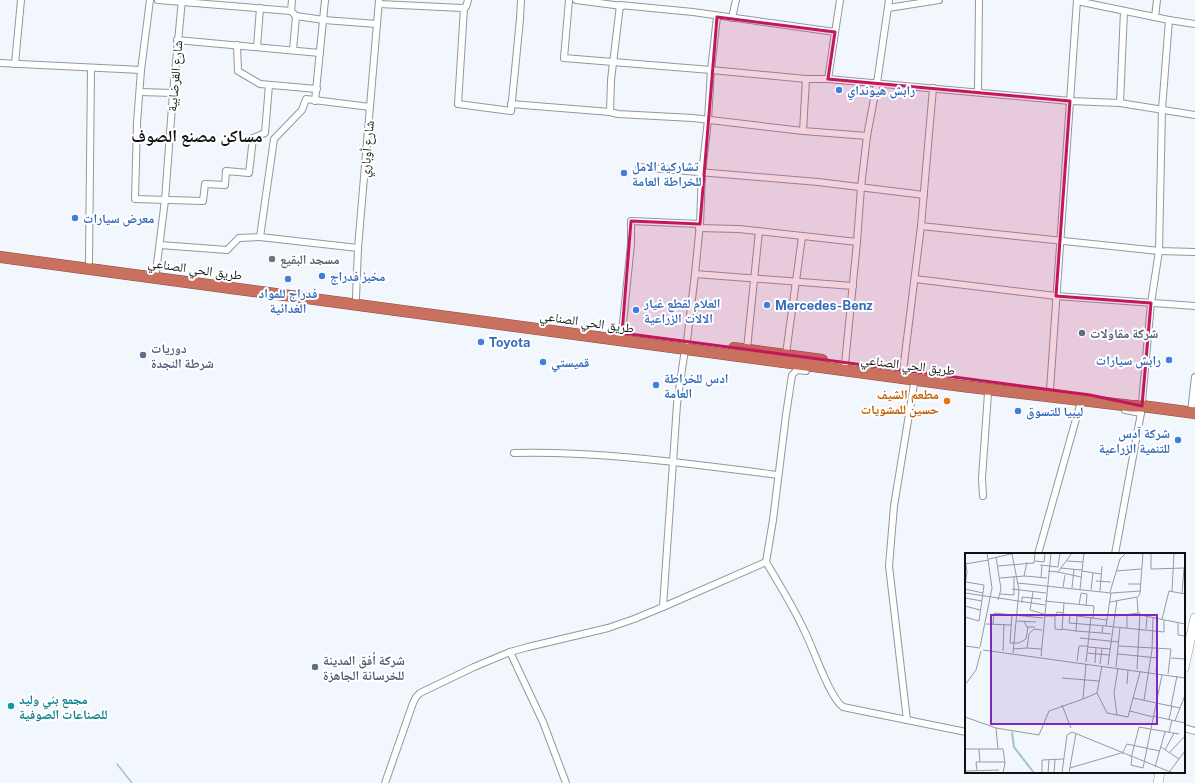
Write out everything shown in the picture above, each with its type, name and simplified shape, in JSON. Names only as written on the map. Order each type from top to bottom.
[{"type":"highway","points":[[0,250],[622,333],[686,345],[747,349],[845,364],[1090,395],[1132,402],[1141,409]]},
{"type":"highway","name":"طريق الحي الصناعي","points":[[0,257],[686,345],[794,364],[1132,406],[1141,409],[1193,413]]},
{"type":"street","points":[[16,64],[21,0]]},
{"type":"street","points":[[150,0],[137,123],[135,199],[203,201],[205,184],[225,185],[226,171],[249,173],[253,138],[265,133]]},
{"type":"street","points":[[158,0],[260,8],[324,20],[377,24]]},
{"type":"street","points":[[292,0],[294,14],[293,50]]},
{"type":"street","points":[[315,100],[325,0]]},
{"type":"street","points":[[468,0],[467,5],[464,8],[458,104],[511,111],[520,19],[520,0]]},
{"type":"street","points":[[569,0],[564,58],[806,79],[828,79],[877,83],[1070,101],[1120,103],[1195,115]]},
{"type":"street","points":[[576,0],[693,12],[717,17],[835,32]]},
{"type":"street","points":[[643,8],[644,0]]},
{"type":"street","points":[[732,18],[736,0]]},
{"type":"street","points":[[828,79],[840,0]]},
{"type":"street","points":[[845,364],[867,136],[877,83],[889,0]]},
{"type":"street","points":[[888,8],[939,0]]},
{"type":"street","points":[[978,92],[979,0]]},
{"type":"street","points":[[1050,390],[1077,0],[1124,11],[1195,24]]},
{"type":"street","points":[[1155,17],[1157,0]]},
{"type":"street","name":"شارع القرضابية","points":[[156,272],[165,200],[182,1]]},
{"type":"street","points":[[379,2],[464,8]]},
{"type":"street","name":"شارع أوباري","points":[[356,298],[358,248],[379,2]]},
{"type":"street","points":[[610,112],[613,62],[620,5],[623,6]]},
{"type":"street","points":[[257,47],[260,8]]},
{"type":"street","points":[[1120,103],[1124,11]]},
{"type":"street","points":[[663,607],[677,404],[686,345],[700,226],[702,173],[717,17]]},
{"type":"street","points":[[1115,553],[1141,409],[1151,303],[1159,251],[1162,109],[1169,20]]},
{"type":"street","points":[[178,40],[320,53]]},
{"type":"street","points":[[237,45],[238,71],[260,84],[316,89]]},
{"type":"street","points":[[0,63],[142,70]]},
{"type":"street","points":[[89,262],[91,68]]},
{"type":"street","points":[[803,131],[806,79]]},
{"type":"street","points":[[265,133],[269,84]]},
{"type":"street","points":[[903,371],[921,226],[933,88]]},
{"type":"street","points":[[140,92],[173,93]]},
{"type":"street","points":[[260,237],[274,140],[302,110],[306,100],[370,107]]},
{"type":"street","points":[[511,104],[610,112],[618,114],[708,120],[803,131],[867,136]]},
{"type":"street","points":[[265,133],[274,140]]},
{"type":"street","points":[[639,167],[818,182],[924,195]]},
{"type":"street","points":[[622,333],[631,244],[631,221],[739,229],[857,242]]},
{"type":"street","points":[[921,226],[1159,251],[1195,252]]},
{"type":"street","points":[[747,349],[758,231]]},
{"type":"street","points":[[786,354],[802,236]]},
{"type":"street","points":[[160,245],[227,250],[239,238],[260,237],[358,248]]},
{"type":"street","points":[[695,274],[853,286]]},
{"type":"street","points":[[915,279],[1056,296],[1195,306]]},
{"type":"street","points":[[794,364],[766,562],[801,624],[828,684],[839,704],[843,707],[965,732]]},
{"type":"street","points":[[792,375],[794,372],[799,370],[1080,405],[1141,409]]},
{"type":"street","points":[[1193,413],[1195,377]]},
{"type":"street","points":[[907,720],[889,566],[894,506],[914,384]]},
{"type":"street","points":[[983,496],[982,478],[988,393]]},
{"type":"street","points":[[1038,553],[1080,405]]},
{"type":"street","points":[[514,453],[549,452],[598,455],[674,462],[778,475]]},
{"type":"street","points":[[384,783],[413,703],[420,693],[474,667],[510,652],[608,628],[634,619],[766,562]]},
{"type":"street","points":[[1185,662],[1190,634],[1195,618]]},
{"type":"street","points":[[510,652],[543,722],[566,783]]},
{"type":"street","points":[[1185,728],[1195,731]]},
{"type":"street","points":[[1158,783],[1160,773]]},
{"type":"highlighted area","points":[[717,17],[835,32],[828,79],[1070,101],[1056,296],[1151,303],[1142,406],[1090,395],[622,333],[631,221],[700,224]]},
{"type":"waterway","points":[[117,764],[132,783]]},
{"type":"place","name":"رابش هيونداي","points":[[839,90]]},
{"type":"place","name":"تشاركية الامل للخراطة العامة","points":[[624,173]]},
{"type":"place","name":"معرض سيارات","points":[[75,218]]},
{"type":"place","name":"مسجد البقيع","points":[[272,259]]},
{"type":"place","name":"مخبز فدراج","points":[[322,276]]},
{"type":"place","name":"فدراج للمواد الغدائية","points":[[288,279]]},
{"type":"place","name":"Mercedes-Benz","points":[[767,305]]},
{"type":"place","name":"العلام لقطع غيار الالات الزراعية","points":[[636,310]]},
{"type":"place","name":"شركة مقاولات","points":[[1082,333]]},
{"type":"place","name":"Toyota","points":[[481,342]]},
{"type":"place","name":"دوريات شرطة النجدة","points":[[143,355]]},
{"type":"place","name":"رابش سيارات","points":[[1169,360]]},
{"type":"place","name":"قميستي","points":[[543,362]]},
{"type":"place","name":"ادس للخراطة العامة","points":[[656,385]]},
{"type":"place","name":"مطعم الشيف حسين للمشويات","points":[[947,401]]},
{"type":"place","name":"ليبيا للتسوق","points":[[1018,411]]},
{"type":"place","name":"شركة آدس للتنمية الزراعية","points":[[1178,440]]},
{"type":"place","name":"شركة أفق المدينة للخرسانة الجاهزة","points":[[315,667]]},
{"type":"place","name":"مجمع بني وليد للصناعات الصوفية","points":[[11,706]]},
{"type":"district","name":"مساكن مصنع الصوف","points":[[197,136]]}]
